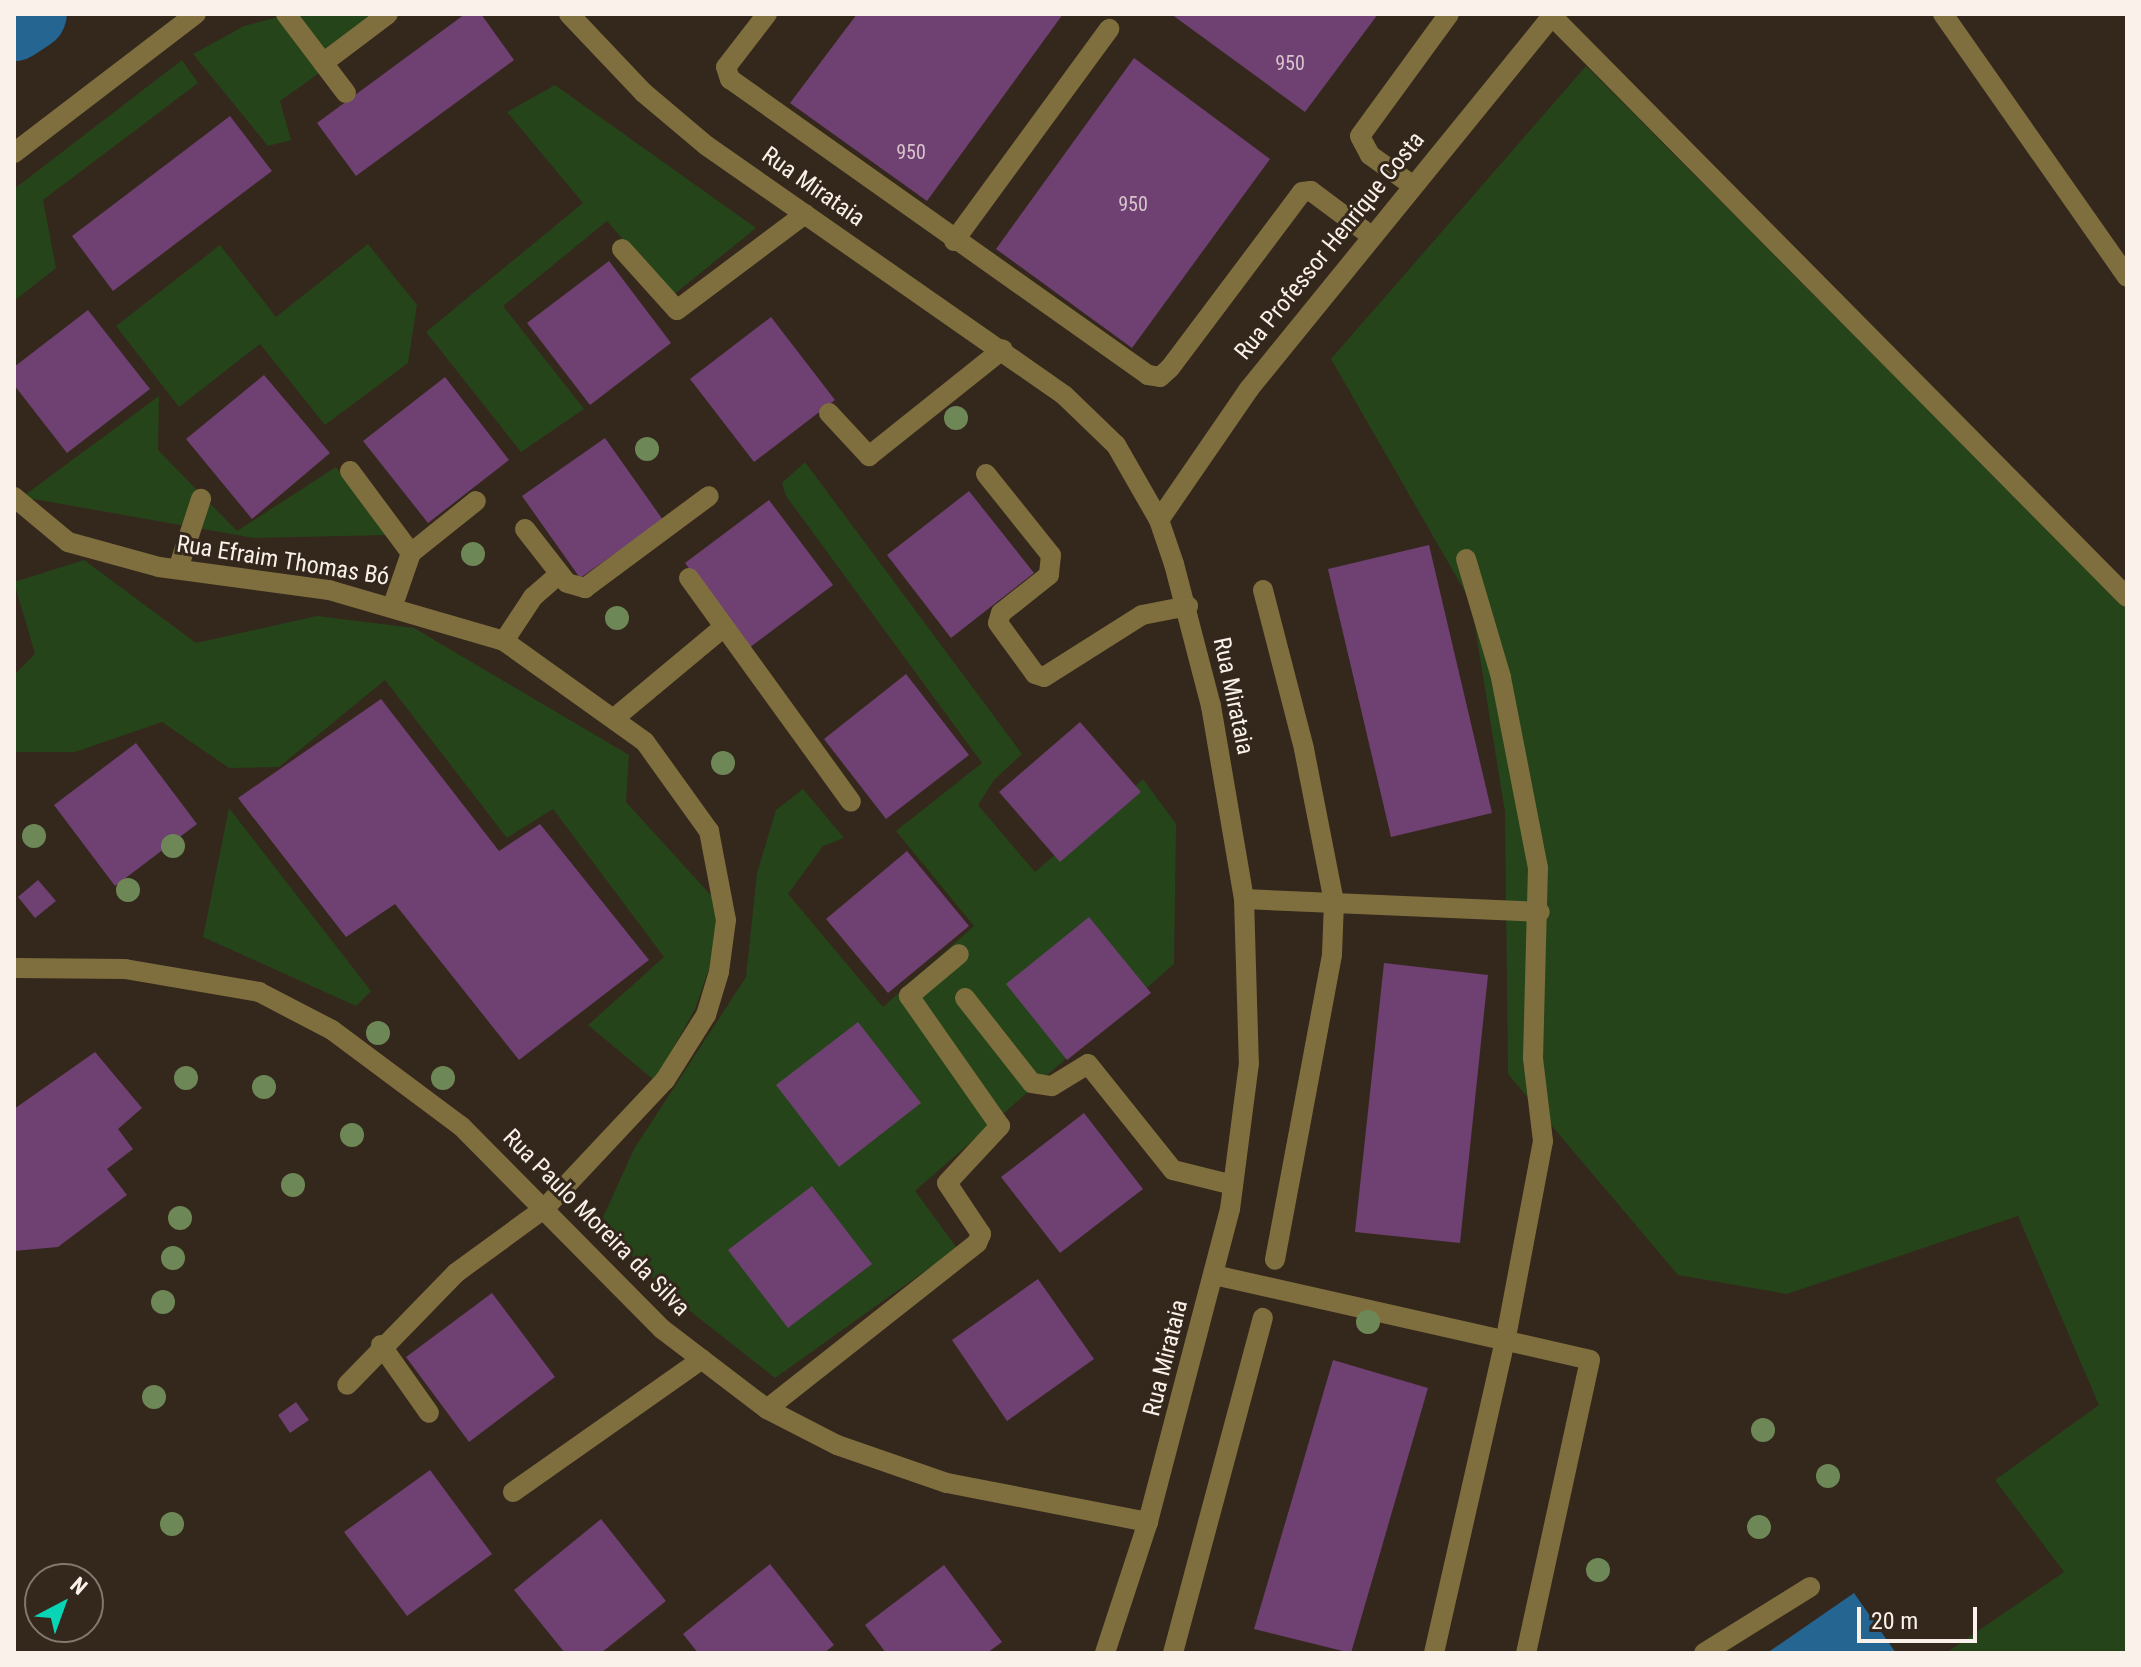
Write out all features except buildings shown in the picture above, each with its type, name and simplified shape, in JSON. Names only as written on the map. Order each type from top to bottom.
[{"type":"street","points":[[14,153],[196,14]]},
{"type":"street","points":[[286,14],[346,93]]},
{"type":"street","points":[[323,63],[388,14]]},
{"type":"street","name":"Rua Mirataia","points":[[569,14],[644,93],[805,214],[1003,349],[1116,445],[1159,520],[1188,606],[1244,899],[1249,1063],[1233,1185],[1214,1275],[1148,1522],[1105,1653]]},
{"type":"street","points":[[767,14],[726,67],[730,79],[954,241],[1148,375],[1160,377],[1302,192],[1311,191],[1370,235]]},
{"type":"street","points":[[1412,185],[1370,155],[1360,136],[1449,14]]},
{"type":"street","points":[[1943,14],[2127,277]]},
{"type":"street","points":[[1553,15],[2127,597]]},
{"type":"street","name":"Rua Professor Henrique Costa","points":[[1159,520],[1249,389],[1370,235],[1553,15]]},
{"type":"street","points":[[954,241],[1109,29]]},
{"type":"street","points":[[622,249],[677,310],[805,214]]},
{"type":"street","points":[[829,413],[869,456],[1003,349]]},
{"type":"street","points":[[350,471],[411,553]]},
{"type":"street","points":[[986,474],[1051,555],[1049,575],[1001,613],[998,623],[1035,674],[1044,677],[1142,615],[1188,606]]},
{"type":"street","points":[[525,529],[559,574],[574,588],[585,588],[709,496]]},
{"type":"street","points":[[178,569],[201,499]]},
{"type":"street","name":"Rua Efraim Thomas Bó","points":[[15,500],[68,542],[178,569],[393,605],[504,641],[617,716],[645,742],[709,831],[726,920],[719,972],[706,1015],[665,1080],[545,1208],[456,1273],[381,1345],[347,1385]]},
{"type":"street","points":[[393,605],[411,553],[476,501]]},
{"type":"street","points":[[1434,1653],[1506,1337],[1543,1141],[1533,1058],[1540,912],[1538,868],[1501,677],[1466,559]]},
{"type":"street","points":[[504,641],[533,597],[559,574]]},
{"type":"street","points":[[689,578],[851,802]]},
{"type":"street","points":[[1263,590],[1308,764],[1334,902],[1332,955],[1275,1260]]},
{"type":"street","points":[[617,716],[724,627]]},
{"type":"street","points":[[1244,899],[1540,912]]},
{"type":"street","points":[[767,1409],[981,1234],[947,1183],[1000,1126],[909,996],[959,954]]},
{"type":"street","name":"Rua Paulo Moreira da Silva","points":[[14,968],[125,969],[259,992],[332,1030],[461,1126],[662,1329],[767,1409],[837,1445],[947,1483],[1148,1522]]},
{"type":"street","points":[[965,998],[1032,1083],[1052,1086],[1088,1064],[1173,1170],[1233,1185]]},
{"type":"street","points":[[1214,1275],[1506,1337],[1590,1360],[1526,1653]]},
{"type":"street","points":[[1173,1653],[1263,1318]]},
{"type":"street","points":[[381,1345],[429,1413]]},
{"type":"street","points":[[513,1492],[702,1359]]},
{"type":"street","points":[[1704,1653],[1810,1587]]},
{"type":"green space","points":[[289,14],[402,14],[280,101],[291,140],[268,146],[193,54],[244,26]]},
{"type":"green space","points":[[182,60],[198,83],[43,200],[56,268],[14,301],[14,189]]},
{"type":"green space","points":[[1586,66],[2127,609],[2127,1653],[1946,1653],[2064,1572],[1995,1480],[2099,1405],[2018,1216],[1787,1294],[1678,1275],[1508,1074],[1505,812],[1471,602],[1331,359]]},
{"type":"green space","points":[[555,85],[756,228],[672,296],[607,221],[503,306],[584,409],[521,452],[426,332],[583,203],[507,112]]},
{"type":"green space","points":[[368,244],[417,305],[408,363],[325,425],[260,344],[179,407],[116,326],[220,245],[276,317]]},
{"type":"green space","points":[[159,396],[158,450],[237,531],[336,467],[388,535],[254,538],[22,497]]},
{"type":"green space","points":[[805,462],[1022,754],[994,780],[978,805],[1035,872],[1143,779],[1176,824],[1174,964],[915,1191],[957,1248],[775,1378],[671,1296],[600,1224],[634,1149],[746,977],[757,873],[776,810],[803,789],[844,838],[823,846],[788,894],[883,1007],[974,926],[896,831],[982,763],[786,496],[782,483]]},
{"type":"green space","points":[[84,560],[196,643],[317,616],[414,628],[629,755],[626,802],[717,902],[719,936],[711,963],[695,1009],[655,1081],[588,1025],[664,957],[553,809],[507,838],[385,680],[279,767],[229,768],[162,722],[75,752],[14,752],[14,675],[35,654],[14,582]]},
{"type":"green space","points":[[229,808],[371,991],[356,1006],[203,937]]},
{"type":"water","points":[[1854,1593],[1896,1653],[1767,1653]]},
{"type":"waterway","points":[[14,25],[31,14]]}]
